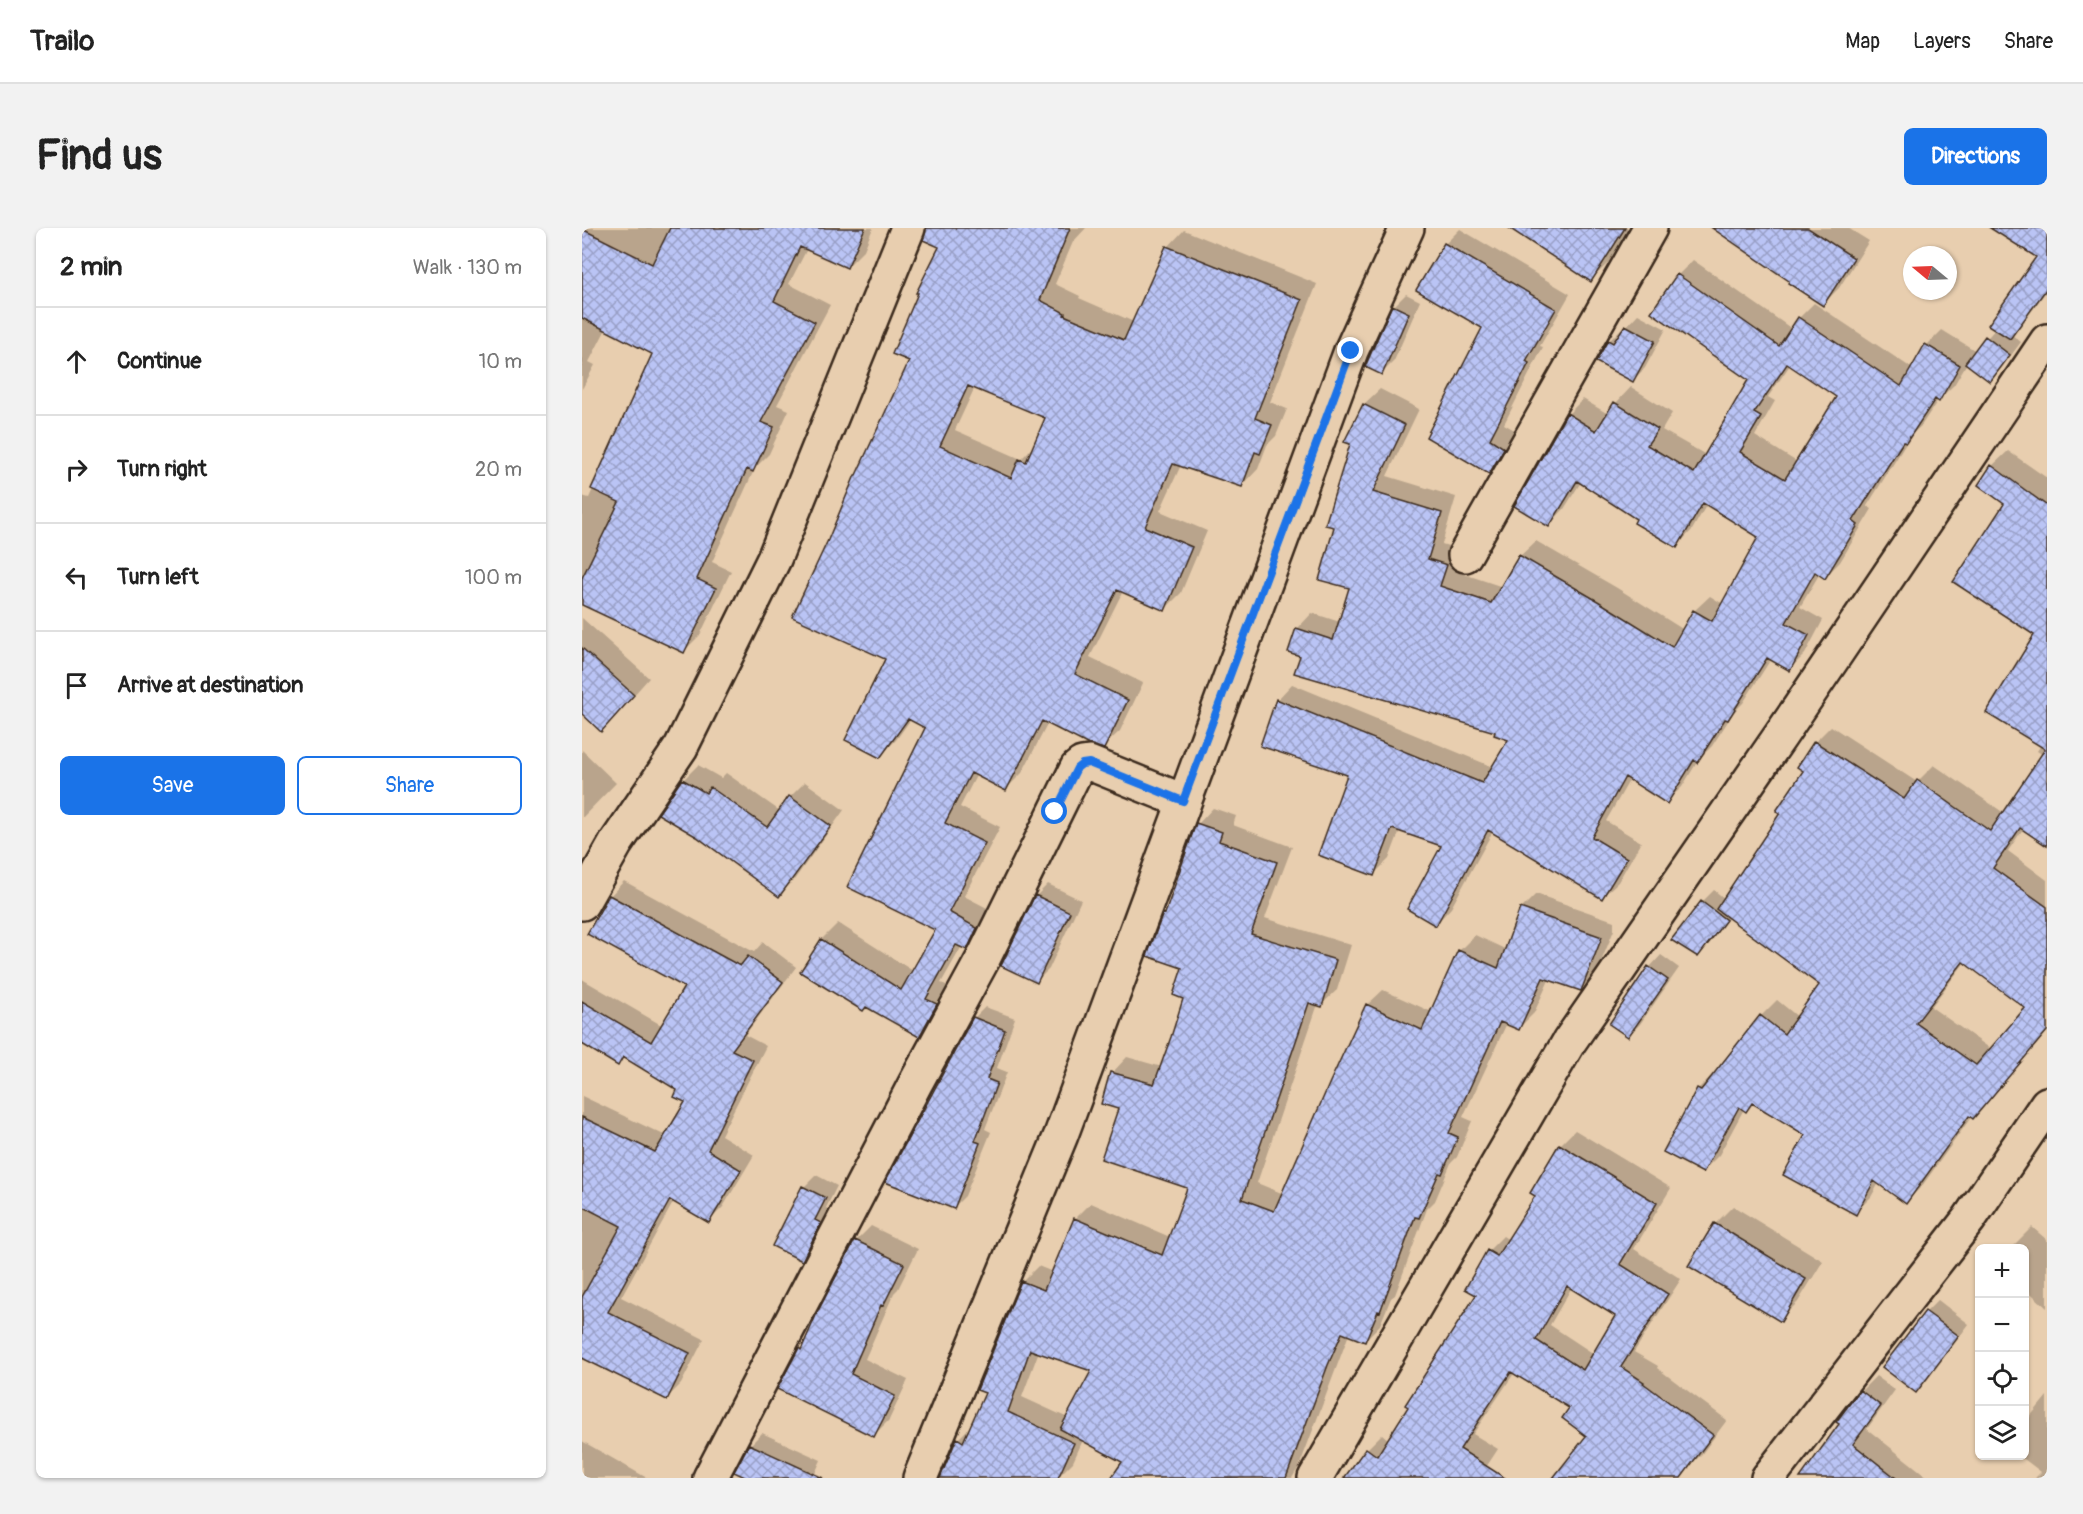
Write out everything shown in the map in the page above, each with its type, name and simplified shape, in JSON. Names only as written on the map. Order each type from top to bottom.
[{"type":"street","points":[[582,903],[616,843],[681,747],[774,559],[908,228]]},
{"type":"street","points":[[920,1478],[1061,1135],[1351,351],[1407,228]]},
{"type":"street","points":[[1465,555],[1650,228]]},
{"type":"street","points":[[1315,1478],[1569,1042],[1781,735],[2047,341]]},
{"type":"street","points":[[710,1478],[915,1084],[984,957],[1077,768],[1089,763],[1183,801]]},
{"type":"street","points":[[1768,1478],[1969,1219],[2047,1104]]},
{"type":"building","points":[[670,228],[865,228],[847,268],[800,247],[774,301],[815,322],[761,422],[774,427],[753,472],[747,469],[697,579],[716,588],[684,653],[582,605],[582,578],[619,502],[591,489],[652,354],[582,318],[582,229],[652,264]]},
{"type":"building","points":[[926,228],[1070,228],[1040,300],[1065,313],[1064,315],[1124,340],[1166,246],[1302,300],[1255,418],[1272,425],[1260,454],[1255,452],[1242,487],[1173,464],[1145,527],[1192,547],[1165,611],[1117,590],[1075,674],[1128,700],[1104,749],[1089,745],[1042,721],[1006,791],[971,773],[945,823],[985,843],[949,912],[977,928],[967,950],[956,945],[926,999],[937,1004],[919,1037],[866,1007],[863,1011],[800,972],[821,939],[901,990],[935,930],[847,887],[925,728],[908,719],[880,758],[845,740],[885,659],[792,617],[909,361],[892,354],[918,293],[916,293],[939,247],[923,240]],"holes":[[[968,386],[1045,418],[1026,462],[1019,459],[1011,478],[940,446]]]},
{"type":"building","points":[[1509,228],[1625,228],[1591,282]]},
{"type":"building","points":[[1712,228],[1808,228],[1854,258],[1823,306]]},
{"type":"building","points":[[1990,228],[2047,228],[2047,288],[2010,339],[1988,325],[2036,257]]},
{"type":"building","points":[[1444,243],[1556,309],[1526,361],[1529,363],[1490,439],[1504,448],[1489,474],[1426,437],[1482,328],[1416,290]]},
{"type":"building","points":[[1677,274],[1779,346],[1798,317],[1901,386],[1925,344],[1960,365],[1939,402],[1935,399],[1906,443],[1903,442],[1853,521],[1858,525],[1825,579],[1815,572],[1786,623],[1809,635],[1790,671],[1767,658],[1728,720],[1725,719],[1697,763],[1694,760],[1667,804],[1625,777],[1592,837],[1627,858],[1602,899],[1488,830],[1436,926],[1407,909],[1441,846],[1392,829],[1374,876],[1318,855],[1347,775],[1260,746],[1276,699],[1482,783],[1508,740],[1494,735],[1495,732],[1294,673],[1300,656],[1288,652],[1296,628],[1333,640],[1349,588],[1319,580],[1334,527],[1325,525],[1350,444],[1344,442],[1363,404],[1405,425],[1373,492],[1442,513],[1428,559],[1447,565],[1440,586],[1491,603],[1519,555],[1672,647],[1693,610],[1712,621],[1758,537],[1703,503],[1677,548],[1634,523],[1636,519],[1577,481],[1549,527],[1514,506],[1567,413],[1596,431],[1614,402],[1658,429],[1647,445],[1694,473],[1748,380],[1651,312]],"holes":[[[1787,364],[1836,397],[1785,479],[1740,452],[1761,417],[1754,413]]]},
{"type":"building","points":[[1392,305],[1409,313],[1382,375],[1365,367]]},
{"type":"building","points":[[1625,325],[1655,341],[1633,382],[1596,362],[1608,340],[1613,343]]},
{"type":"building","points":[[1985,336],[2010,355],[1990,382],[1965,363]]},
{"type":"building","points":[[1991,465],[2047,506],[2047,846],[2020,828],[1993,868],[2047,907],[2047,1031],[1973,1119],[1969,1116],[1906,1204],[1874,1181],[1856,1215],[1783,1175],[1805,1135],[1752,1103],[1746,1112],[1739,1107],[1703,1173],[1663,1152],[1697,1088],[1701,1090],[1760,1015],[1784,1034],[1819,985],[1716,909],[1780,813],[1776,811],[1803,771],[1797,767],[1814,741],[1904,799],[1917,780],[1990,831],[2045,749],[1986,713],[2034,635],[1953,582],[2004,504],[1978,485]],"holes":[[[1963,962],[2025,1008],[1976,1065],[1916,1023]]]},
{"type":"building","points":[[582,648],[634,695],[601,732],[582,714]]},
{"type":"building","points":[[682,779],[706,793],[710,787],[767,827],[789,796],[831,826],[779,897],[697,837],[658,814]]},
{"type":"building","points":[[1196,823],[1222,832],[1219,841],[1277,862],[1251,934],[1336,960],[1322,1007],[1309,1003],[1242,1199],[1274,1211],[1366,1004],[1422,1030],[1458,950],[1498,968],[1520,908],[1602,937],[1581,991],[1543,978],[1519,1030],[1500,1022],[1449,1133],[1458,1137],[1419,1218],[1415,1217],[1380,1312],[1378,1311],[1365,1342],[1342,1333],[1286,1478],[1111,1478],[1122,1462],[1060,1429],[1091,1371],[1030,1350],[1008,1412],[1074,1443],[1058,1478],[940,1478],[957,1438],[963,1442],[985,1393],[977,1390],[1021,1281],[1044,1290],[1074,1218],[1162,1255],[1187,1188],[1101,1159],[1118,1109],[1101,1104],[1110,1072],[1154,1084],[1171,1037],[1183,999],[1173,995],[1182,968],[1147,956],[1163,913],[1165,914]]},
{"type":"building","points":[[609,895],[740,966],[748,956],[783,982],[732,1050],[753,1060],[708,1150],[741,1170],[709,1223],[670,1200],[608,1312],[690,1353],[667,1400],[582,1358],[582,1297],[621,1226],[582,1206],[582,1117],[655,1152],[685,1102],[674,1097],[677,1090],[623,1057],[618,1066],[582,1044],[582,1001],[651,1042],[684,987],[587,934]]},
{"type":"building","points":[[1035,895],[1070,912],[1037,983],[1001,966]]},
{"type":"building","points":[[1701,901],[1726,920],[1698,957],[1671,940]]},
{"type":"building","points":[[1648,966],[1668,980],[1628,1037],[1609,1024]]},
{"type":"building","points":[[973,1017],[1005,1030],[987,1079],[997,1083],[975,1141],[980,1143],[954,1209],[885,1182]]},
{"type":"building","points":[[1559,1144],[1657,1203],[1620,1264],[1668,1294],[1621,1367],[1713,1435],[1681,1478],[1553,1478],[1586,1436],[1562,1418],[1569,1408],[1511,1372],[1460,1449],[1505,1478],[1344,1478],[1366,1448],[1377,1456],[1408,1407],[1405,1405],[1476,1295],[1465,1289],[1487,1250],[1497,1256],[1535,1196],[1530,1193]],"holes":[[[1567,1286],[1615,1316],[1583,1370],[1536,1340]]]},
{"type":"building","points":[[802,1186],[826,1198],[815,1220],[821,1223],[802,1261],[772,1246]]},
{"type":"building","points":[[1714,1223],[1806,1279],[1781,1322],[1688,1266]]},
{"type":"building","points":[[855,1240],[904,1264],[883,1306],[881,1305],[851,1374],[895,1396],[874,1437],[777,1389],[799,1348],[801,1350],[817,1313]]},
{"type":"building","points":[[1925,1311],[1959,1336],[1916,1393],[1882,1367]]},
{"type":"building","points":[[1860,1390],[1881,1406],[1853,1444],[1896,1478],[1800,1478],[1839,1424],[1836,1422]]},
{"type":"building","points":[[749,1444],[823,1478],[747,1478],[734,1472]]},
{"type":"route","points":[[1055,812],[1077,768],[1089,763],[1183,801],[1351,351]]}]
